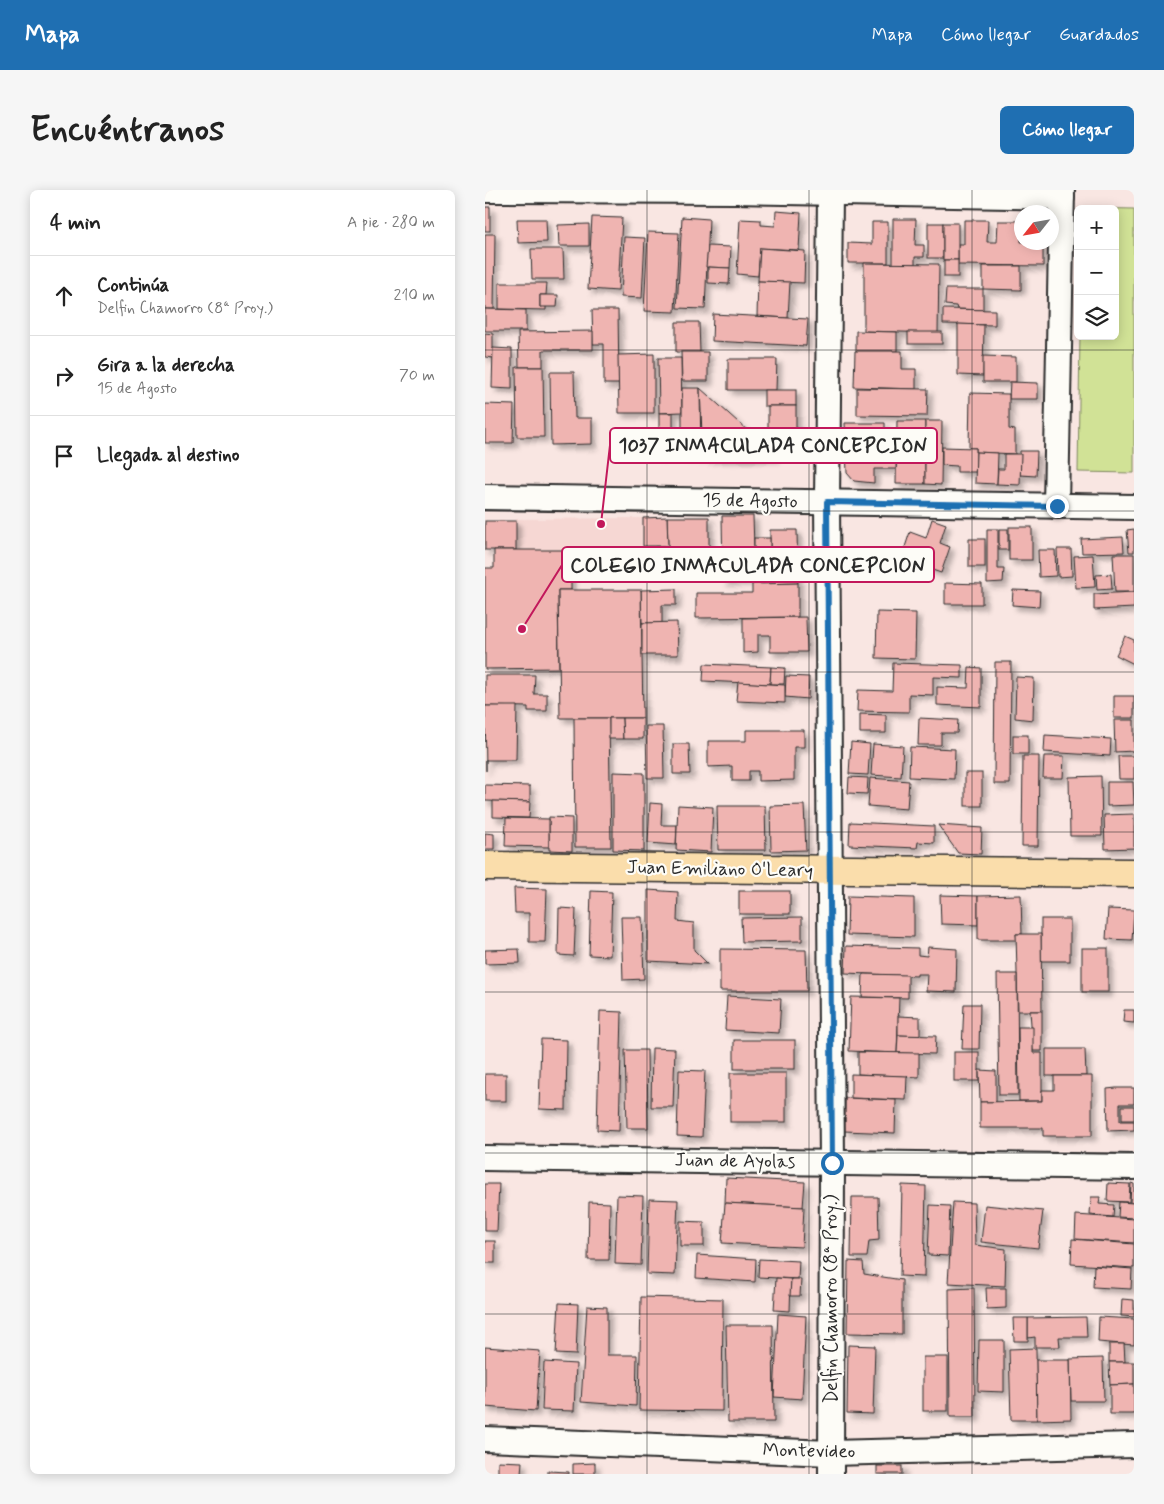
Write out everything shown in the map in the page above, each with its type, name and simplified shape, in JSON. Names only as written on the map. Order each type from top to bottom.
[{"type":"main road","name":"Juan Emiliano O'Leary","points":[[485,866],[1134,873]]},
{"type":"street","points":[[485,190],[735,191],[830,194],[1062,194],[1057,506]]},
{"type":"street","name":"Delfin Chamorro (8ª Proy.)","points":[[830,194],[827,502],[832,1163],[831,1463]]},
{"type":"street","name":"15 de Agosto","points":[[485,497],[1134,507]]},
{"type":"street","name":"Juan de Ayolas","points":[[485,1158],[1134,1167]]},
{"type":"street","name":"Montevideo","points":[[485,1439],[831,1463],[1134,1445]]},
{"type":"shaded area","points":[[643,518],[643,580],[573,580],[573,550],[516,550],[516,519]]},
{"type":"green space","points":[[1119,209],[1134,209],[1134,473],[1078,472],[1080,340],[1119,340]]},
{"type":"building","points":[[485,207],[490,207],[490,231],[485,231]]},
{"type":"building","points":[[776,211],[801,213],[799,250],[760,248],[758,276],[737,274],[740,219],[761,220],[761,225],[775,226]]},
{"type":"building","points":[[592,217],[622,218],[618,291],[588,289]]},
{"type":"building","points":[[682,217],[709,219],[705,309],[677,308]]},
{"type":"building","points":[[517,219],[546,219],[547,242],[518,243]]},
{"type":"building","points":[[893,219],[916,219],[915,245],[924,245],[924,257],[915,257],[915,264],[893,264]]},
{"type":"building","points":[[964,220],[988,220],[987,242],[997,242],[998,221],[1014,221],[1014,250],[1043,250],[1043,266],[958,265],[958,244],[964,244]]},
{"type":"building","points":[[872,222],[888,222],[888,263],[848,263],[848,243],[872,244]]},
{"type":"building","points":[[928,223],[943,223],[943,258],[928,258]]},
{"type":"building","points":[[943,223],[958,223],[958,260],[943,260]]},
{"type":"building","points":[[589,224],[589,246],[559,246],[558,225]]},
{"type":"building","points":[[648,232],[679,233],[675,312],[644,311]]},
{"type":"building","points":[[485,234],[495,234],[494,309],[485,309]]},
{"type":"building","points":[[624,237],[645,238],[642,298],[621,297]]},
{"type":"building","points":[[708,246],[731,247],[730,268],[706,267]]},
{"type":"building","points":[[760,248],[805,251],[804,283],[758,281]]},
{"type":"building","points":[[531,249],[563,249],[564,279],[532,279]]},
{"type":"building","points":[[944,260],[958,260],[958,277],[944,277]]},
{"type":"building","points":[[864,263],[939,264],[938,333],[864,331]]},
{"type":"building","points":[[983,266],[1021,266],[1021,290],[983,289]]},
{"type":"building","points":[[708,267],[730,268],[729,284],[708,283]]},
{"type":"building","points":[[758,281],[790,282],[788,318],[757,316]]},
{"type":"building","points":[[499,283],[547,283],[546,295],[540,295],[540,307],[546,306],[546,310],[499,309]]},
{"type":"building","points":[[946,289],[983,289],[983,310],[957,309],[956,306],[945,305]]},
{"type":"building","points":[[540,295],[558,295],[557,307],[540,307]]},
{"type":"building","points":[[485,309],[526,310],[526,331],[485,331]]},
{"type":"building","points":[[943,309],[995,310],[995,325],[943,324]]},
{"type":"building","points":[[592,310],[618,310],[619,384],[604,384],[604,344],[593,344]]},
{"type":"building","points":[[713,314],[808,319],[806,346],[712,341]]},
{"type":"building","points":[[676,322],[699,322],[700,352],[676,352]]},
{"type":"building","points":[[958,324],[984,325],[983,376],[958,375]]},
{"type":"building","points":[[593,331],[593,350],[543,350],[543,367],[519,367],[518,332]]},
{"type":"building","points":[[856,331],[897,332],[897,351],[856,351]]},
{"type":"building","points":[[908,332],[942,332],[942,344],[908,344]]},
{"type":"building","points":[[485,333],[493,334],[493,358],[485,357]]},
{"type":"building","points":[[493,348],[512,349],[512,389],[492,388]]},
{"type":"building","points":[[855,351],[902,351],[902,369],[916,369],[916,389],[854,387]]},
{"type":"building","points":[[681,352],[708,352],[708,381],[682,381]]},
{"type":"building","points":[[654,354],[654,413],[619,413],[618,355]]},
{"type":"building","points":[[983,356],[1016,357],[1016,382],[983,382]]},
{"type":"building","points":[[658,358],[681,358],[682,412],[659,413]]},
{"type":"building","points":[[728,359],[777,359],[776,390],[728,390]]},
{"type":"building","points":[[516,367],[543,367],[544,437],[517,437]]},
{"type":"building","points":[[550,372],[574,372],[575,418],[592,418],[592,444],[551,445]]},
{"type":"building","points":[[1010,382],[1038,383],[1038,399],[1009,399]]},
{"type":"building","points":[[682,388],[700,388],[701,457],[682,457]]},
{"type":"building","points":[[700,388],[777,457],[703,458]]},
{"type":"building","points":[[857,388],[928,389],[927,416],[857,415]]},
{"type":"building","points":[[764,390],[796,390],[796,406],[764,406]]},
{"type":"building","points":[[970,393],[1009,394],[1009,429],[1015,430],[1015,454],[976,452],[976,448],[969,448]]},
{"type":"building","points":[[485,404],[514,405],[513,443],[485,443]]},
{"type":"building","points":[[768,406],[796,406],[796,447],[768,447]]},
{"type":"building","points":[[659,413],[673,413],[673,456],[659,456]]},
{"type":"building","points":[[897,421],[925,421],[925,484],[896,484]]},
{"type":"building","points":[[925,421],[942,421],[941,485],[925,484]]},
{"type":"building","points":[[845,423],[885,423],[885,434],[897,434],[896,469],[874,469],[874,483],[854,481],[847,473]]},
{"type":"building","points":[[942,447],[976,448],[976,472],[957,472],[957,466],[942,465]]},
{"type":"building","points":[[1020,451],[1037,451],[1036,476],[1020,475]]},
{"type":"building","points":[[976,452],[998,453],[997,484],[975,483]]},
{"type":"building","points":[[1004,454],[1021,454],[1020,485],[997,484],[998,469],[1004,469]]},
{"type":"building","points":[[722,516],[753,516],[755,580],[723,581]]},
{"type":"building","points":[[667,517],[709,517],[709,563],[656,563],[656,546],[668,546]]},
{"type":"building","points":[[667,517],[668,546],[643,546],[643,518]]},
{"type":"building","points":[[932,519],[946,524],[940,543],[950,547],[941,573],[901,559],[910,532],[926,538]]},
{"type":"building","points":[[485,521],[516,521],[516,550],[485,550]]},
{"type":"building","points":[[1009,527],[1032,527],[1032,560],[1009,560]]},
{"type":"building","points":[[987,529],[998,529],[998,569],[1004,569],[1003,582],[987,583]]},
{"type":"building","points":[[999,529],[1008,529],[1008,550],[999,550]]},
{"type":"building","points":[[1134,529],[1134,552],[1129,552],[1127,530]]},
{"type":"building","points":[[770,530],[797,530],[798,583],[763,584],[762,563],[770,563]]},
{"type":"building","points":[[1123,537],[1124,552],[1082,553],[1081,539]]},
{"type":"building","points":[[754,538],[770,538],[770,563],[754,563]]},
{"type":"building","points":[[969,539],[985,539],[985,567],[969,567]]},
{"type":"building","points":[[1057,549],[1071,549],[1072,576],[1058,577]]},
{"type":"building","points":[[494,550],[563,550],[563,572],[571,571],[571,590],[558,590],[559,668],[485,669],[485,568],[494,568]]},
{"type":"building","points":[[1038,550],[1055,550],[1056,576],[1039,577]]},
{"type":"building","points":[[1113,554],[1134,554],[1134,592],[1115,592]]},
{"type":"building","points":[[1093,555],[1095,587],[1076,588],[1074,556]]},
{"type":"building","points":[[1111,574],[1112,589],[1097,590],[1096,575]]},
{"type":"building","points":[[798,583],[798,617],[696,618],[696,593],[752,593],[752,584]]},
{"type":"building","points":[[945,583],[982,584],[982,604],[945,604]]},
{"type":"building","points":[[676,589],[676,605],[662,605],[662,623],[642,623],[641,590]]},
{"type":"building","points":[[558,590],[641,590],[643,718],[560,718]]},
{"type":"building","points":[[1013,590],[1040,591],[1039,607],[1012,605]]},
{"type":"building","points":[[1134,592],[1134,608],[1094,610],[1094,594]]},
{"type":"building","points":[[877,612],[916,613],[915,659],[876,658]]},
{"type":"building","points":[[806,617],[807,652],[770,652],[770,635],[758,635],[758,652],[743,653],[743,618]]},
{"type":"building","points":[[677,622],[678,655],[642,655],[642,623]]},
{"type":"building","points":[[1125,636],[1134,640],[1134,664],[1116,655]]},
{"type":"building","points":[[995,662],[1011,662],[1010,784],[994,784]]},
{"type":"building","points":[[893,663],[962,665],[962,678],[933,677],[933,695],[909,694],[909,712],[857,711],[858,690],[892,691]]},
{"type":"building","points":[[704,664],[771,667],[770,684],[703,681]]},
{"type":"building","points":[[771,667],[785,668],[784,684],[770,684]]},
{"type":"building","points":[[969,667],[981,668],[981,707],[937,705],[937,687],[968,688]]},
{"type":"building","points":[[485,675],[535,675],[534,694],[547,694],[547,711],[528,711],[528,707],[485,706]]},
{"type":"building","points":[[786,676],[809,677],[808,699],[785,697]]},
{"type":"building","points":[[1016,677],[1034,678],[1033,720],[1015,718]]},
{"type":"building","points":[[738,682],[785,685],[785,703],[736,701]]},
{"type":"building","points":[[1114,696],[1134,696],[1134,718],[1114,718]]},
{"type":"building","points":[[485,706],[517,706],[516,760],[486,760],[486,771]]},
{"type":"building","points":[[860,714],[886,715],[886,733],[860,733]]},
{"type":"building","points":[[574,718],[609,718],[611,847],[575,847]]},
{"type":"building","points":[[609,718],[622,718],[623,739],[609,739]]},
{"type":"building","points":[[622,718],[643,718],[643,739],[623,739]]},
{"type":"building","points":[[919,718],[958,720],[957,733],[941,733],[941,745],[918,745]]},
{"type":"building","points":[[1114,720],[1134,720],[1134,751],[1115,752]]},
{"type":"building","points":[[646,726],[663,726],[664,778],[647,778]]},
{"type":"building","points":[[746,730],[804,730],[804,747],[794,747],[794,780],[758,781],[758,771],[749,771],[749,781],[732,781],[732,766],[708,767],[708,741],[746,741]]},
{"type":"building","points":[[1013,735],[1028,735],[1028,754],[1013,754]]},
{"type":"building","points":[[1045,735],[1111,739],[1110,756],[1044,752]]},
{"type":"building","points":[[851,742],[870,744],[868,775],[849,774]]},
{"type":"building","points":[[673,744],[689,744],[690,774],[673,774]]},
{"type":"building","points":[[873,744],[903,746],[901,777],[871,775]]},
{"type":"building","points":[[910,747],[955,749],[954,779],[909,777]]},
{"type":"building","points":[[1023,756],[1039,756],[1038,846],[1022,846]]},
{"type":"building","points":[[1044,756],[1064,756],[1063,778],[1043,778]]},
{"type":"building","points":[[1118,756],[1134,756],[1134,779],[1119,779]]},
{"type":"building","points":[[613,772],[644,773],[644,851],[613,850]]},
{"type":"building","points":[[965,773],[982,773],[982,806],[965,806]]},
{"type":"building","points":[[1101,776],[1102,836],[1070,836],[1069,777]]},
{"type":"building","points":[[849,777],[868,778],[867,794],[848,793]]},
{"type":"building","points":[[870,778],[909,781],[907,809],[868,806]]},
{"type":"building","points":[[1107,782],[1133,782],[1134,805],[1107,806]]},
{"type":"building","points":[[485,785],[530,786],[530,802],[485,801]]},
{"type":"building","points":[[493,801],[530,802],[529,818],[493,817]]},
{"type":"building","points":[[650,803],[662,804],[661,825],[677,825],[676,845],[648,843]]},
{"type":"building","points":[[678,805],[713,807],[711,852],[676,850]]},
{"type":"building","points":[[804,805],[806,850],[771,851],[770,806]]},
{"type":"building","points":[[717,806],[765,806],[766,850],[718,850]]},
{"type":"building","points":[[1134,814],[1134,848],[1105,849],[1104,815]]},
{"type":"building","points":[[549,817],[572,818],[572,851],[549,850]]},
{"type":"building","points":[[506,818],[549,819],[549,847],[505,846]]},
{"type":"building","points":[[850,822],[934,826],[934,843],[918,842],[917,848],[849,845]]},
{"type":"building","points":[[938,825],[982,828],[981,854],[958,853]]},
{"type":"building","points":[[485,833],[494,834],[494,849],[485,849]]},
{"type":"building","points":[[514,888],[547,889],[545,942],[529,942],[529,913],[515,913]]},
{"type":"building","points":[[648,890],[678,892],[677,921],[694,923],[694,950],[708,964],[648,961]]},
{"type":"building","points":[[591,891],[612,892],[610,956],[589,955]]},
{"type":"building","points":[[739,891],[790,891],[790,914],[739,914]]},
{"type":"building","points":[[940,895],[978,896],[978,925],[941,924]]},
{"type":"building","points":[[1021,895],[1022,934],[1016,934],[1017,940],[978,940],[978,896]]},
{"type":"building","points":[[848,896],[914,898],[914,937],[847,935]]},
{"type":"building","points":[[559,908],[576,909],[574,956],[558,955]]},
{"type":"building","points":[[1108,909],[1134,910],[1132,940],[1106,939]]},
{"type":"building","points":[[621,917],[642,917],[644,979],[623,980]]},
{"type":"building","points":[[802,917],[802,941],[742,942],[741,918]]},
{"type":"building","points":[[1041,919],[1070,919],[1070,961],[1041,961]]},
{"type":"building","points":[[1016,934],[1041,934],[1042,1011],[1018,1011]]},
{"type":"building","points":[[846,946],[918,948],[918,955],[927,956],[928,947],[957,949],[956,992],[926,991],[927,974],[917,974],[917,976],[845,973]]},
{"type":"building","points":[[1082,948],[1108,948],[1108,992],[1082,992]]},
{"type":"building","points":[[519,949],[520,963],[485,964],[485,950]]},
{"type":"building","points":[[720,949],[806,950],[807,991],[720,991]]},
{"type":"building","points":[[863,974],[908,975],[908,998],[862,997]]},
{"type":"building","points":[[997,974],[1017,974],[1018,1095],[999,1095]]},
{"type":"building","points":[[727,996],[781,999],[779,1033],[725,1030]]},
{"type":"building","points":[[851,997],[899,998],[897,1053],[849,1051]]},
{"type":"building","points":[[964,1004],[980,1004],[979,1049],[962,1049]]},
{"type":"building","points":[[1124,1010],[1134,1010],[1134,1023],[1123,1022]]},
{"type":"building","points":[[600,1011],[622,1012],[619,1131],[597,1130]]},
{"type":"building","points":[[1030,1011],[1042,1011],[1042,1051],[1033,1051]]},
{"type":"building","points":[[898,1016],[920,1017],[920,1036],[898,1035]]},
{"type":"building","points":[[1018,1027],[1033,1027],[1033,1053],[1042,1053],[1042,1101],[1019,1101]]},
{"type":"building","points":[[898,1035],[936,1036],[935,1054],[897,1053]]},
{"type":"building","points":[[541,1039],[567,1040],[566,1110],[539,1109]]},
{"type":"building","points":[[734,1040],[795,1040],[795,1069],[734,1069]]},
{"type":"building","points":[[652,1048],[675,1049],[673,1107],[651,1107]]},
{"type":"building","points":[[1046,1049],[1085,1049],[1086,1076],[1046,1076]]},
{"type":"building","points":[[625,1050],[647,1050],[648,1128],[627,1128]]},
{"type":"building","points":[[858,1052],[919,1053],[919,1077],[858,1074]]},
{"type":"building","points":[[954,1052],[979,1052],[979,1081],[954,1081]]},
{"type":"building","points":[[679,1070],[705,1071],[702,1137],[677,1136]]},
{"type":"building","points":[[979,1070],[996,1071],[996,1102],[980,1102]]},
{"type":"building","points":[[730,1073],[786,1073],[786,1122],[730,1122]]},
{"type":"building","points":[[485,1074],[506,1074],[506,1101],[485,1101]]},
{"type":"building","points":[[851,1074],[907,1076],[906,1100],[851,1098]]},
{"type":"building","points":[[1054,1076],[1092,1076],[1092,1136],[1043,1136],[1043,1128],[980,1128],[980,1102],[1042,1101],[1042,1090],[1054,1090]]},
{"type":"building","points":[[1134,1088],[1134,1104],[1120,1104],[1120,1121],[1134,1121],[1134,1130],[1108,1131],[1107,1089]]},
{"type":"building","points":[[845,1098],[896,1100],[895,1133],[844,1131]]},
{"type":"building","points":[[1122,1106],[1134,1106],[1134,1120],[1122,1120]]},
{"type":"building","points":[[726,1178],[805,1182],[803,1207],[725,1203]]},
{"type":"building","points":[[1108,1183],[1130,1184],[1129,1202],[1107,1201]]},
{"type":"building","points":[[1131,1183],[1134,1184],[1134,1203],[1130,1203]]},
{"type":"building","points":[[485,1184],[499,1184],[497,1231],[485,1231]]},
{"type":"building","points":[[902,1185],[926,1186],[924,1277],[900,1276]]},
{"type":"building","points":[[617,1195],[643,1196],[641,1265],[615,1264]]},
{"type":"building","points":[[852,1197],[878,1197],[879,1240],[869,1241],[867,1257],[851,1257]]},
{"type":"building","points":[[1091,1197],[1100,1197],[1099,1204],[1114,1205],[1113,1217],[1090,1215]]},
{"type":"building","points":[[649,1199],[678,1200],[675,1275],[647,1274]]},
{"type":"building","points":[[589,1202],[610,1203],[609,1260],[588,1260]]},
{"type":"building","points":[[953,1202],[974,1203],[975,1245],[1006,1249],[1005,1286],[948,1283]]},
{"type":"building","points":[[1119,1202],[1134,1203],[1134,1218],[1118,1217]]},
{"type":"building","points":[[725,1203],[804,1207],[802,1247],[722,1243]]},
{"type":"building","points":[[930,1205],[950,1206],[948,1256],[928,1255]]},
{"type":"building","points":[[985,1205],[1043,1211],[1038,1248],[981,1242]]},
{"type":"building","points":[[1076,1215],[1134,1219],[1134,1243],[1075,1239]]},
{"type":"building","points":[[680,1221],[704,1222],[704,1246],[680,1246]]},
{"type":"building","points":[[1072,1239],[1134,1244],[1134,1268],[1071,1264]]},
{"type":"building","points":[[485,1241],[495,1241],[495,1263],[485,1263]]},
{"type":"building","points":[[697,1255],[756,1259],[755,1282],[696,1278]]},
{"type":"building","points":[[759,1259],[799,1261],[798,1279],[758,1277]]},
{"type":"building","points":[[848,1261],[863,1262],[864,1274],[902,1280],[902,1334],[847,1333]]},
{"type":"building","points":[[1094,1266],[1132,1269],[1131,1289],[1093,1287]]},
{"type":"building","points":[[776,1278],[791,1279],[790,1311],[774,1310]]},
{"type":"building","points":[[791,1279],[801,1279],[800,1296],[790,1296]]},
{"type":"building","points":[[974,1288],[975,1417],[950,1417],[949,1289]]},
{"type":"building","points":[[986,1288],[1006,1288],[1006,1308],[987,1309]]},
{"type":"building","points":[[641,1297],[723,1299],[722,1411],[639,1410]]},
{"type":"building","points":[[1122,1299],[1134,1300],[1134,1317],[1121,1316]]},
{"type":"building","points":[[559,1303],[578,1304],[576,1355],[556,1354]]},
{"type":"building","points":[[587,1306],[607,1307],[607,1355],[637,1355],[636,1406],[581,1402]]},
{"type":"building","points":[[778,1314],[806,1316],[802,1399],[774,1397]]},
{"type":"building","points":[[1086,1317],[1087,1337],[1059,1337],[1060,1347],[1035,1347],[1035,1337],[1028,1338],[1028,1318]]},
{"type":"building","points":[[1099,1317],[1134,1319],[1134,1345],[1098,1342]]},
{"type":"building","points":[[1013,1318],[1028,1318],[1028,1341],[1014,1341]]},
{"type":"building","points":[[726,1325],[773,1325],[774,1422],[728,1422]]},
{"type":"building","points":[[979,1340],[1004,1340],[1004,1392],[978,1391]]},
{"type":"building","points":[[1109,1344],[1124,1344],[1125,1362],[1109,1362]]},
{"type":"building","points":[[848,1345],[875,1346],[873,1414],[847,1413]]},
{"type":"building","points":[[485,1347],[540,1351],[536,1411],[485,1407]]},
{"type":"building","points":[[1036,1348],[1037,1420],[1011,1420],[1009,1349]]},
{"type":"building","points":[[923,1357],[948,1357],[948,1411],[923,1411]]},
{"type":"building","points":[[1103,1358],[1104,1401],[1071,1401],[1070,1359]]},
{"type":"building","points":[[1036,1360],[1070,1360],[1071,1419],[1037,1420]]},
{"type":"building","points":[[544,1362],[576,1364],[574,1411],[542,1410]]},
{"type":"building","points":[[1109,1362],[1134,1362],[1134,1384],[1110,1385]]},
{"type":"building","points":[[1134,1384],[1134,1414],[1110,1414],[1110,1385]]},
{"type":"building","points":[[498,1461],[522,1462],[521,1474],[498,1474]]},
{"type":"building","points":[[595,1463],[595,1474],[573,1474],[573,1464]]},
{"type":"building","points":[[877,1466],[902,1466],[902,1474],[877,1474]]},
{"type":"building","points":[[548,1471],[569,1472],[569,1474],[548,1474]]},
{"type":"place","name":"1037 INMACULADA CONCEPCION","points":[[601,524]]},
{"type":"place","name":"COLEGIO INMACULADA CONCEPCION","points":[[522,629]]},
{"type":"route","points":[[832,1163],[827,502],[1057,506]]}]
